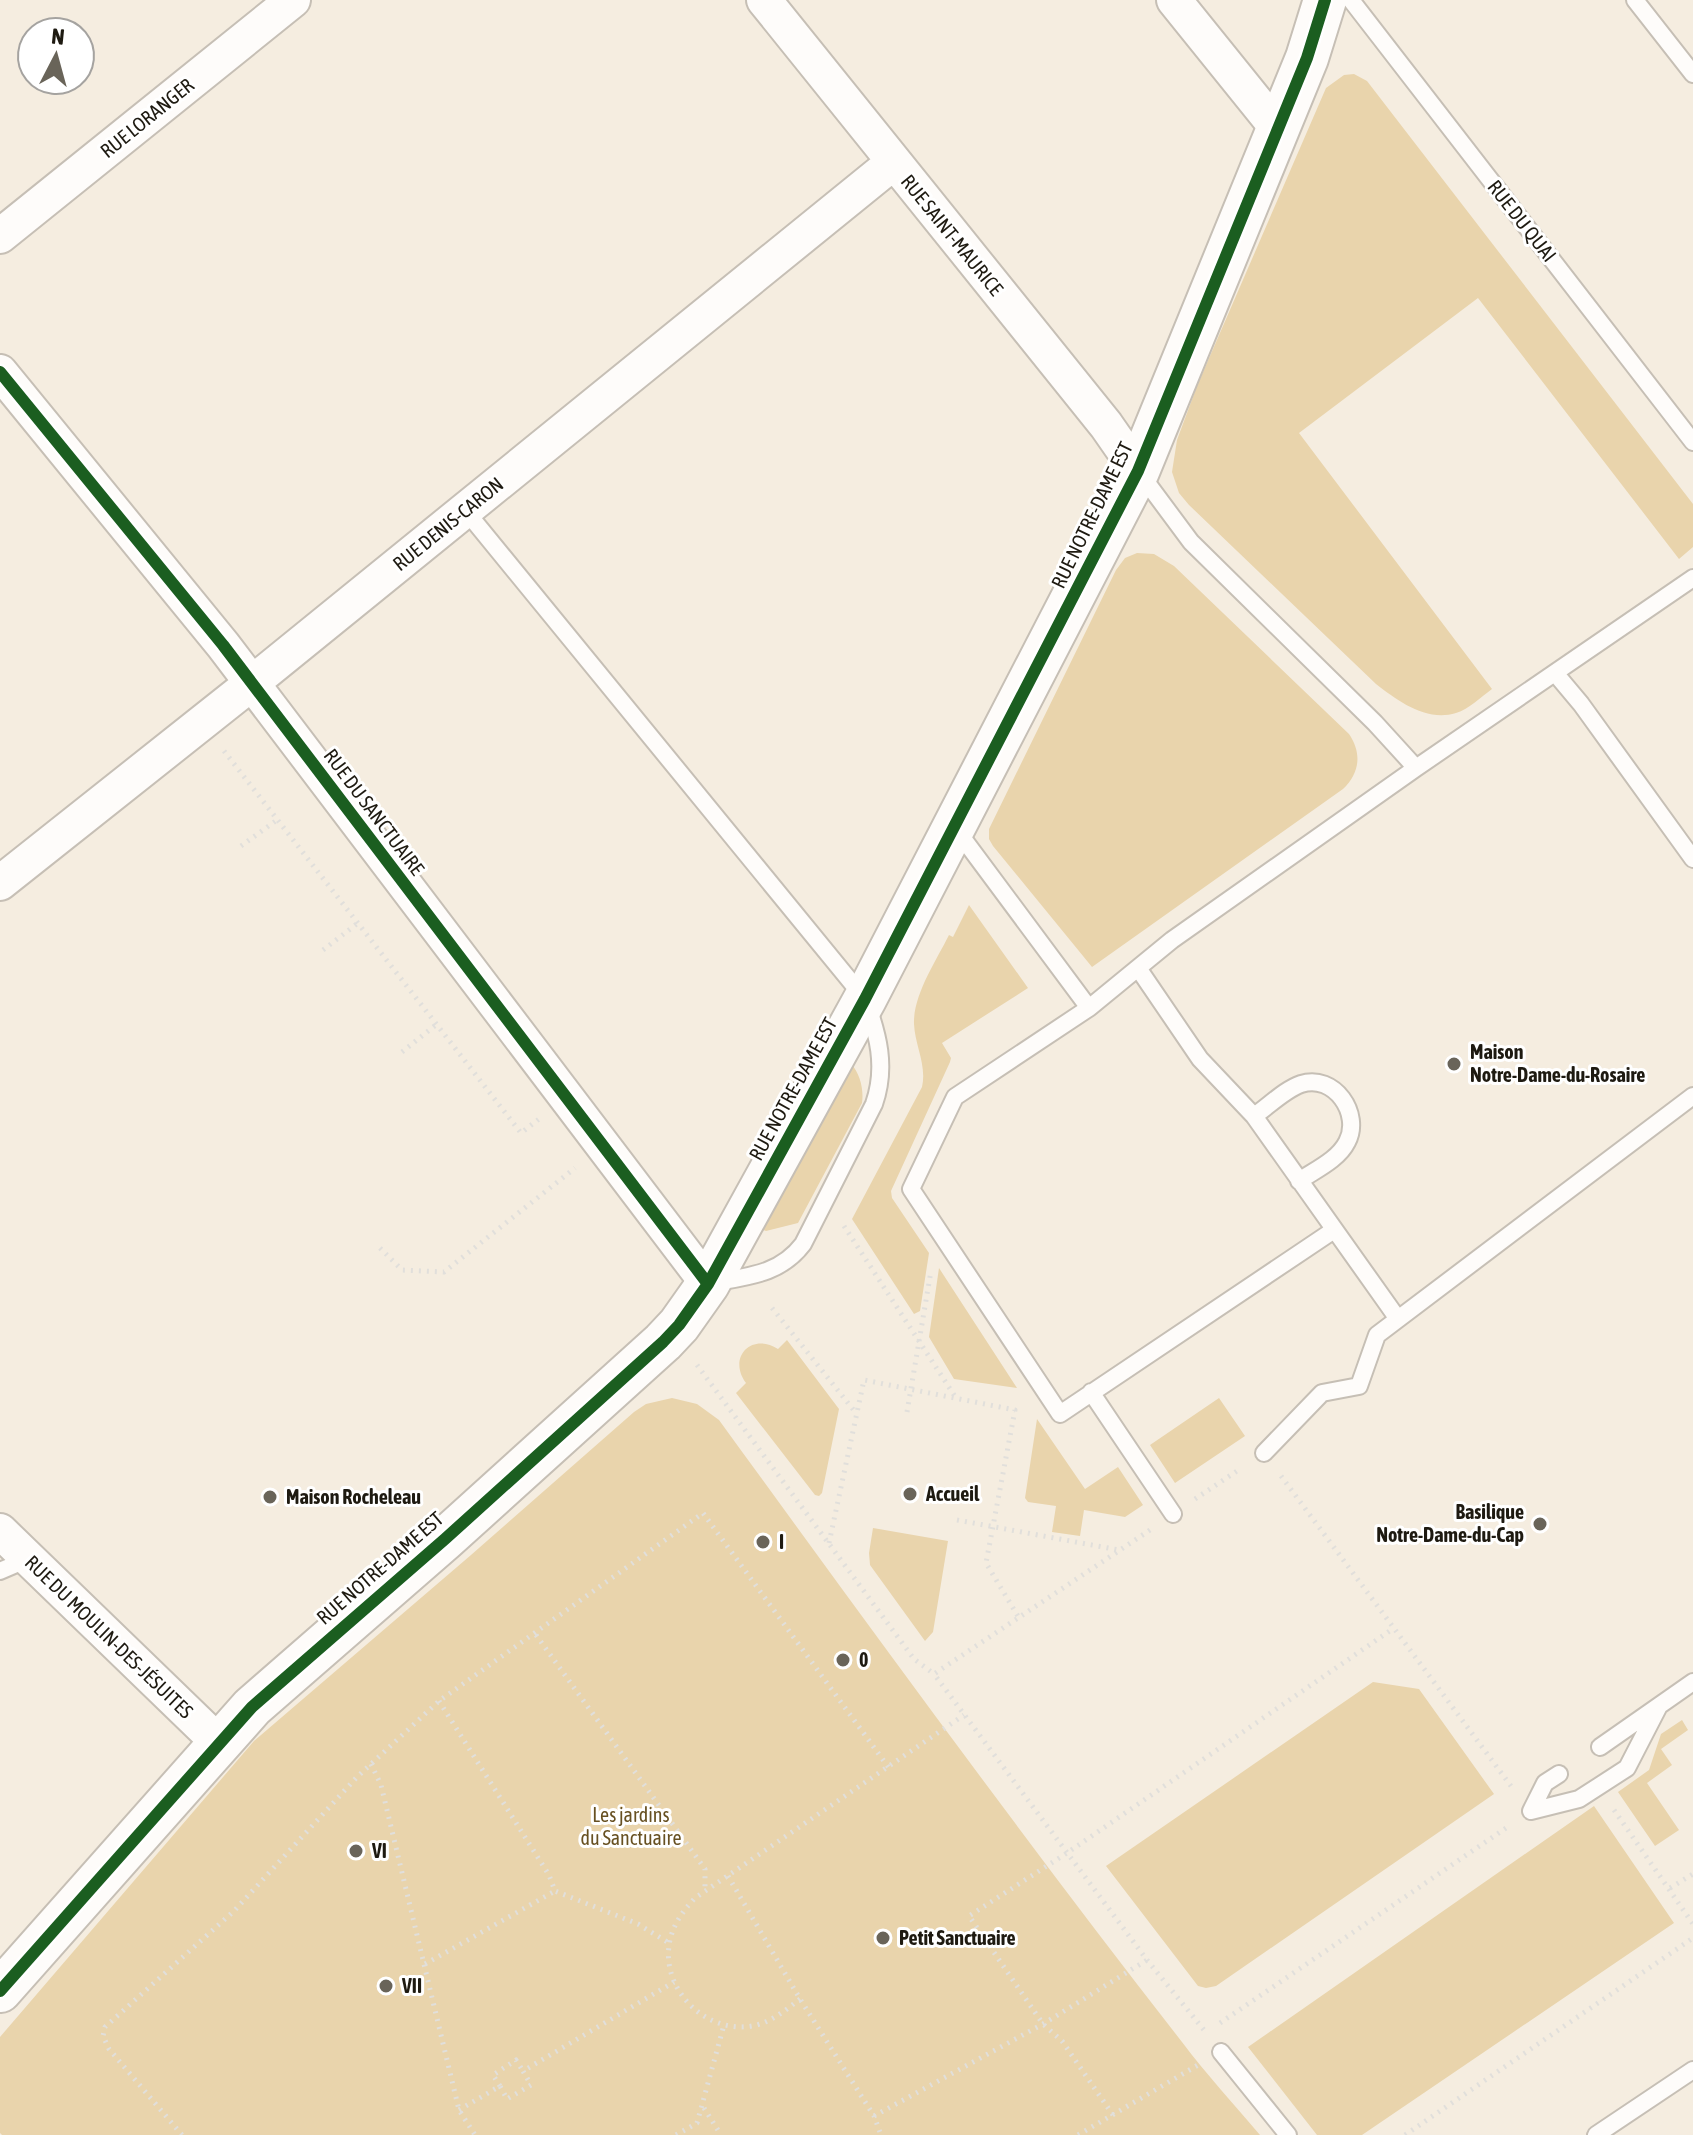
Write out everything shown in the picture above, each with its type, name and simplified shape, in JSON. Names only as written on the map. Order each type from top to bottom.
[{"type":"street","name":"RUE LORANGER","points":[[0,236],[293,0]]},
{"type":"street","name":"RUE SAINT-MAURICE","points":[[764,0],[1106,425],[1138,471]]},
{"type":"street","points":[[1174,0],[1278,129]]},
{"type":"street","name":"RUE NOTRE-DAME EST","points":[[0,1991],[218,1742],[266,1693],[445,1539],[672,1333],[708,1284],[865,999],[1138,471],[1307,58],[1325,0]]},
{"type":"street","name":"RUE DENIS-CARON","points":[[0,883],[252,683],[894,162]]},
{"type":"street","name":"RUE DU SANCTUAIRE","points":[[0,372],[252,683],[708,1284]]},
{"type":"street","name":"RUE DU MOULIN-DES-JÉSUITES","points":[[0,1531],[14,1565],[218,1742]]},
{"type":"lane","name":"RUE DU QUAI","points":[[1351,0],[1693,442]]},
{"type":"lane","points":[[1635,0],[1693,74]]},
{"type":"lane","points":[[1138,471],[1191,542],[1375,723],[1416,768]]},
{"type":"lane","points":[[465,510],[865,999],[877,1031],[880,1088],[810,1231],[794,1255],[769,1271],[708,1284]]},
{"type":"lane","points":[[1334,1230],[1060,1414],[911,1189],[955,1097],[1089,1008],[1172,940],[1693,578]]},
{"type":"lane","points":[[1555,673],[1581,704],[1693,859]]},
{"type":"lane","points":[[955,828],[1089,1008]]},
{"type":"lane","points":[[1138,968],[1200,1059],[1254,1116],[1398,1319]]},
{"type":"lane","points":[[1254,1116],[1291,1089],[1308,1083],[1330,1088],[1346,1103],[1351,1124],[1346,1145],[1339,1154],[1299,1181]]},
{"type":"lane","points":[[1264,1453],[1322,1393],[1359,1386],[1377,1335],[1693,1096]]},
{"type":"lane","points":[[1091,1392],[1173,1514]]},
{"type":"lane","points":[[1600,1747],[1693,1682]]},
{"type":"lane","points":[[1531,1811],[1579,1799],[1627,1768],[1659,1706]]},
{"type":"lane","points":[[1531,1811],[1545,1783],[1559,1774]]},
{"type":"lane","points":[[1221,2052],[1288,2135]]},
{"type":"lane","points":[[1596,2135],[1689,2078]]},
{"type":"path","points":[[202,722],[521,1133],[568,1096]]},
{"type":"path","points":[[241,846],[277,820]]},
{"type":"path","points":[[323,950],[358,923]]},
{"type":"path","points":[[402,1052],[437,1024]]},
{"type":"path","points":[[380,1248],[402,1270],[444,1272],[604,1145]]},
{"type":"path","points":[[838,1218],[957,1399]]},
{"type":"path","points":[[907,1412],[933,1259],[951,1246]]},
{"type":"path","points":[[772,1308],[856,1414]]},
{"type":"path","points":[[672,1333],[914,1659],[934,1674],[1147,1960],[1221,2052],[1078,2135]]},
{"type":"path","points":[[829,1543],[864,1380],[1015,1410],[986,1563],[1019,1618]]},
{"type":"path","points":[[934,1674],[1264,1453],[1531,1811],[1206,2033]]},
{"type":"path","points":[[182,2135],[109,2049],[103,2036],[105,2027],[234,1911],[371,1764],[439,1701],[536,1635],[703,1513],[889,1768]]},
{"type":"path","points":[[957,1520],[1120,1551]]},
{"type":"path","points":[[1113,2115],[1062,2041],[1043,2024],[969,1916],[1067,1853],[1394,1628]]},
{"type":"path","points":[[536,1635],[705,1869],[705,1892]]},
{"type":"path","points":[[439,1701],[549,1875],[555,1891],[638,1924],[669,1943]]},
{"type":"path","points":[[800,1999],[774,2018],[757,2025],[724,2025],[705,2017],[691,2007],[674,1982],[668,1960],[674,1926],[683,1911],[705,1892],[964,1715]]},
{"type":"path","points":[[371,1764],[381,1785],[459,2110],[475,2135]]},
{"type":"path","points":[[1608,1802],[1693,1924]]},
{"type":"path","points":[[1670,1888],[1693,1874]]},
{"type":"path","points":[[728,1876],[800,1999],[874,2116],[881,2135]]},
{"type":"path","points":[[425,1964],[555,1891]]},
{"type":"path","points":[[1405,2135],[1693,1938]]},
{"type":"path","points":[[874,2116],[1043,2024],[1147,1960]]},
{"type":"path","points":[[523,2071],[674,1982]]},
{"type":"path","points":[[676,2135],[697,2123],[724,2025]]},
{"type":"path","points":[[516,2060],[531,2085],[507,2099],[500,2086],[493,2075],[516,2060]]},
{"type":"path","points":[[459,2110],[500,2086]]},
{"type":"path","points":[[703,2107],[721,2135]]},
{"type":"green space","points":[[1354,74],[1367,81],[1693,504],[1693,547],[1679,559],[1478,298],[1299,433],[1492,689],[1466,709],[1445,715],[1413,708],[1376,684],[1189,505],[1179,493],[1172,472],[1177,440],[1197,386],[1326,88],[1344,75]]},
{"type":"green space","points":[[1137,553],[1154,554],[1174,566],[1349,734],[1356,748],[1357,763],[1353,776],[1343,789],[1092,967],[993,846],[989,829],[1116,570],[1125,558]]},
{"type":"green space","points":[[969,905],[1028,988],[942,1043],[951,1058],[950,1062],[891,1191],[892,1198],[929,1253],[920,1311],[914,1314],[852,1219],[922,1087],[923,1071],[914,1024],[917,1002],[949,935],[953,937]]},
{"type":"green space","points":[[851,1064],[861,1082],[862,1103],[798,1223],[766,1231],[761,1229]]},
{"type":"green space","points":[[939,1268],[1017,1388],[954,1379],[929,1337]]},
{"type":"green space","points":[[787,1340],[839,1409],[819,1496],[815,1495],[736,1393],[746,1383],[739,1364],[745,1350],[759,1343],[778,1349]]},
{"type":"green space","name":"Les jardins du Sanctuaire","points":[[672,1398],[697,1404],[719,1420],[1064,1888],[1191,2054],[1260,2135],[2,2135],[0,2037],[254,1741],[634,1412],[646,1404]]},
{"type":"green space","points":[[1219,1398],[1245,1436],[1175,1483],[1150,1445]]},
{"type":"green space","points":[[1037,1419],[1085,1489],[1118,1467],[1143,1505],[1125,1517],[1084,1510],[1080,1536],[1052,1532],[1056,1506],[1028,1502],[1025,1498]]},
{"type":"green space","points":[[873,1528],[948,1541],[933,1632],[925,1641],[870,1565]]},
{"type":"green space","points":[[1373,1682],[1419,1689],[1494,1794],[1216,1986],[1198,1986],[1106,1866]]},
{"type":"green space","points":[[1682,1720],[1688,1730],[1661,1749],[1672,1765],[1647,1783],[1679,1830],[1655,1846],[1618,1792],[1649,1770],[1661,1734]]},
{"type":"green space","points":[[1594,1806],[1674,1923],[1362,2135],[1317,2135],[1248,2047]]},
{"type":"cycle path","points":[[0,1991],[252,1707],[445,1539],[663,1342],[708,1284],[865,999],[1138,471],[1307,58],[1325,0]]},
{"type":"cycle path","points":[[0,372],[223,645],[708,1284]]},
{"type":"place","name":"Maison Notre-Dame-du-Rosaire","points":[[1454,1064]]},
{"type":"place","name":"Accueil","points":[[910,1494]]},
{"type":"place","name":"Maison Rocheleau","points":[[270,1497]]},
{"type":"place","name":"Basilique Notre-Dame-du-Cap","points":[[1540,1524]]},
{"type":"place","name":"I","points":[[763,1542]]},
{"type":"place","name":"0","points":[[843,1660]]},
{"type":"place","name":"VI","points":[[356,1851]]},
{"type":"place","name":"Petit Sanctuaire","points":[[883,1938]]},
{"type":"place","name":"VII","points":[[386,1986]]}]
